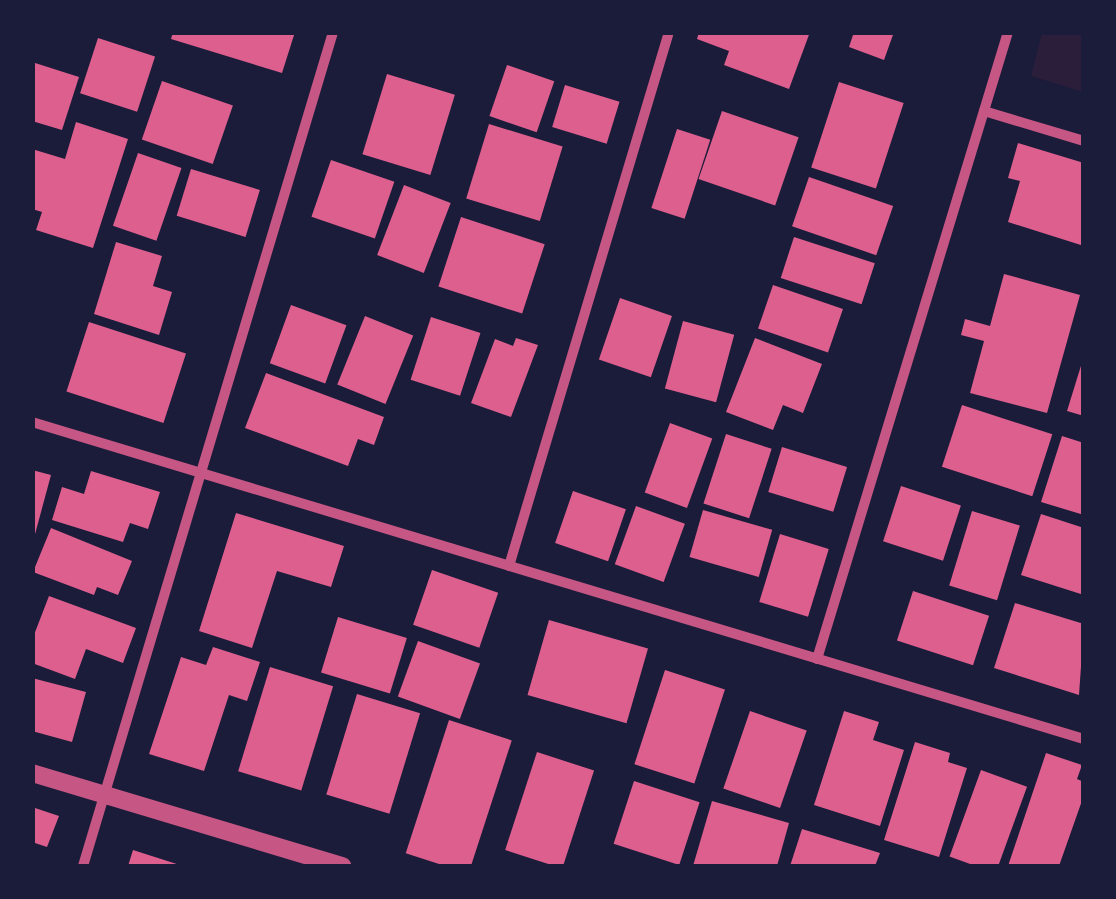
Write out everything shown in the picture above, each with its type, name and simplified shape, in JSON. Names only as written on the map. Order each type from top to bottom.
[{"type":"street","points":[[83,866],[333,32]]},
{"type":"street","points":[[508,566],[670,32]]},
{"type":"street","points":[[817,658],[1008,32]]},
{"type":"street","points":[[984,112],[1084,141]]},
{"type":"street","points":[[32,422],[1084,739]]},
{"type":"street","points":[[32,773],[342,866]]},
{"type":"shaded area","points":[[1042,33],[1083,33],[1083,92],[1031,76]]},
{"type":"building","points":[[173,32],[295,32],[282,73],[171,39]]},
{"type":"building","points":[[699,32],[810,32],[789,89],[724,65],[729,51],[697,39]]},
{"type":"building","points":[[854,32],[894,32],[884,60],[849,47]]},
{"type":"building","points":[[98,38],[155,57],[137,112],[80,93]]},
{"type":"building","points":[[32,62],[79,77],[62,130],[32,121]]},
{"type":"building","points":[[507,65],[554,81],[537,132],[489,116]]},
{"type":"building","points":[[387,74],[455,95],[430,175],[362,154]]},
{"type":"building","points":[[162,81],[233,105],[213,164],[142,140]]},
{"type":"building","points":[[839,82],[904,103],[876,189],[811,168]]},
{"type":"building","points":[[565,85],[620,102],[607,144],[552,127]]},
{"type":"building","points":[[722,111],[799,137],[775,205],[699,179]]},
{"type":"building","points":[[76,122],[128,139],[93,248],[36,230],[42,212],[32,209],[32,149],[65,159]]},
{"type":"building","points":[[489,124],[563,147],[540,221],[466,199]]},
{"type":"building","points":[[677,129],[710,140],[685,219],[651,208]]},
{"type":"building","points":[[1018,143],[1084,163],[1084,246],[1008,222],[1020,181],[1008,178]]},
{"type":"building","points":[[138,153],[181,168],[156,241],[113,226]]},
{"type":"building","points":[[331,160],[394,182],[375,239],[311,217]]},
{"type":"building","points":[[191,169],[260,190],[246,237],[177,216]]},
{"type":"building","points":[[809,177],[893,206],[876,255],[792,226]]},
{"type":"building","points":[[404,185],[451,203],[424,273],[377,255]]},
{"type":"building","points":[[461,217],[545,244],[522,314],[438,286]]},
{"type":"building","points":[[794,237],[875,263],[862,304],[781,278]]},
{"type":"building","points":[[116,242],[162,256],[153,286],[172,292],[159,335],[94,314]]},
{"type":"building","points":[[1004,274],[1080,295],[1047,413],[970,393],[984,341],[961,335],[965,319],[990,326]]},
{"type":"building","points":[[773,285],[843,309],[828,353],[758,328]]},
{"type":"building","points":[[620,298],[672,316],[651,377],[599,359]]},
{"type":"building","points":[[291,305],[346,325],[325,383],[270,363]]},
{"type":"building","points":[[365,316],[413,335],[385,404],[337,385]]},
{"type":"building","points":[[431,317],[480,333],[460,396],[411,380]]},
{"type":"building","points":[[683,321],[734,335],[716,402],[665,389]]},
{"type":"building","points":[[89,322],[186,354],[163,423],[66,391]]},
{"type":"building","points":[[516,338],[538,345],[511,417],[471,403],[495,339],[513,346]]},
{"type":"building","points":[[755,338],[822,364],[803,413],[783,405],[773,430],[726,412]]},
{"type":"building","points":[[1084,356],[1084,416],[1067,411]]},
{"type":"building","points":[[266,373],[384,417],[374,445],[358,439],[348,466],[245,428]]},
{"type":"building","points":[[962,405],[1052,434],[1032,496],[942,467]]},
{"type":"building","points":[[670,423],[712,438],[687,508],[645,493]]},
{"type":"building","points":[[726,434],[772,449],[749,518],[703,503]]},
{"type":"building","points":[[1062,436],[1084,443],[1084,515],[1041,502]]},
{"type":"building","points":[[782,447],[847,467],[833,512],[768,492]]},
{"type":"building","points":[[32,470],[51,475],[34,538],[32,538]]},
{"type":"building","points":[[91,471],[160,492],[148,529],[130,523],[123,542],[52,520],[62,487],[84,494]]},
{"type":"building","points":[[901,486],[961,505],[943,561],[883,541]]},
{"type":"building","points":[[573,491],[626,509],[608,561],[555,543]]},
{"type":"building","points":[[636,506],[685,524],[664,582],[615,564]]},
{"type":"building","points":[[703,510],[772,530],[759,577],[689,557]]},
{"type":"building","points":[[972,511],[1020,526],[997,600],[949,586]]},
{"type":"building","points":[[236,513],[344,546],[331,587],[277,571],[252,648],[199,631]]},
{"type":"building","points":[[1041,514],[1084,528],[1084,595],[1021,575]]},
{"type":"building","points":[[51,528],[132,561],[118,595],[97,587],[94,595],[33,572]]},
{"type":"building","points":[[780,534],[829,549],[808,617],[759,602]]},
{"type":"building","points":[[432,570],[498,593],[479,648],[413,625]]},
{"type":"building","points":[[913,591],[989,616],[973,665],[897,640]]},
{"type":"building","points":[[49,596],[136,628],[123,663],[86,649],[75,679],[32,663],[32,640]]},
{"type":"building","points":[[1015,603],[1084,624],[1079,695],[994,668]]},
{"type":"building","points":[[338,617],[407,638],[390,694],[321,672]]},
{"type":"building","points":[[549,620],[648,648],[627,723],[528,695]]},
{"type":"building","points":[[418,641],[480,664],[460,719],[398,696]]},
{"type":"building","points":[[213,647],[260,662],[247,701],[229,695],[204,771],[149,754],[181,657],[206,665]]},
{"type":"building","points":[[270,667],[333,686],[301,791],[238,771]]},
{"type":"building","points":[[665,670],[725,689],[694,784],[634,764]]},
{"type":"building","points":[[32,678],[86,692],[72,742],[32,731]]},
{"type":"building","points":[[357,694],[420,713],[389,814],[326,794]]},
{"type":"building","points":[[750,711],[807,731],[780,808],[723,789]]},
{"type":"building","points":[[844,711],[879,722],[873,740],[904,750],[880,826],[814,805]]},
{"type":"building","points":[[449,720],[512,740],[471,866],[445,866],[406,853]]},
{"type":"building","points":[[915,742],[950,753],[948,762],[967,768],[939,857],[884,840]]},
{"type":"building","points":[[537,752],[594,771],[563,866],[505,850]]},
{"type":"building","points":[[1046,753],[1082,765],[1077,779],[1084,782],[1084,795],[1059,866],[1008,866]]},
{"type":"building","points":[[981,770],[1027,787],[998,866],[976,866],[950,856]]},
{"type":"building","points":[[634,781],[700,802],[679,865],[614,844]]},
{"type":"building","points":[[712,801],[789,823],[777,866],[693,866]]},
{"type":"building","points":[[32,807],[59,816],[47,847],[32,842]]},
{"type":"building","points":[[802,829],[880,853],[875,866],[790,866]]},
{"type":"building","points":[[133,850],[183,866],[128,866]]}]
